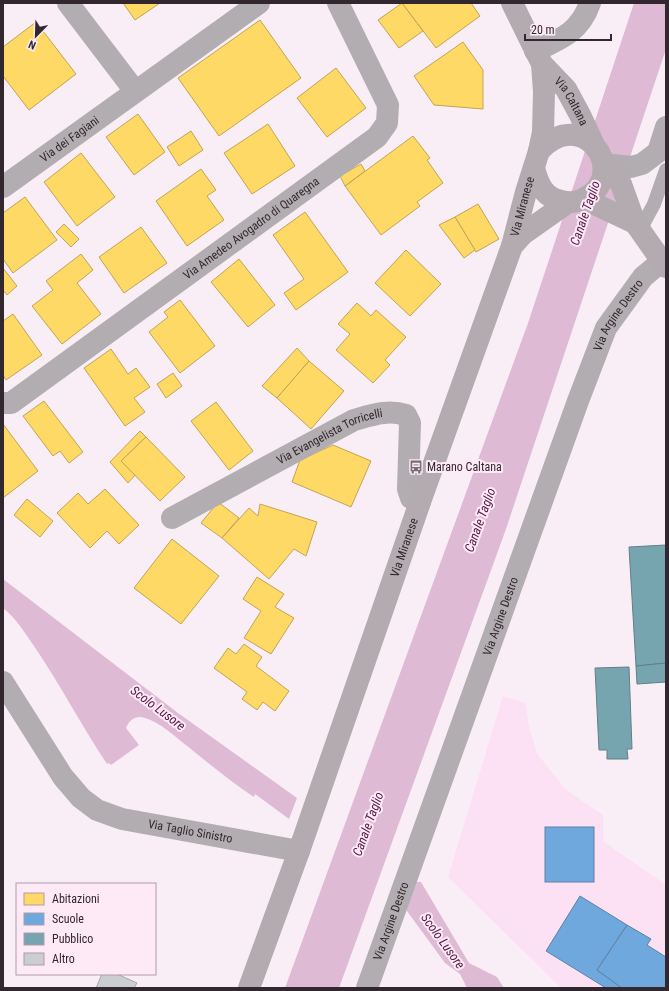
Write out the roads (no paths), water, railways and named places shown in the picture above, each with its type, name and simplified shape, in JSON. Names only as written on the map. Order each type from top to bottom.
[{"type":"main road","name":"Via Caltana","points":[[512,3],[538,58],[566,89],[583,131]]},
{"type":"main road","name":"Via Caltana","points":[[537,159],[543,132],[544,100],[538,58]]},
{"type":"main road","points":[[638,226],[545,193],[537,182],[537,159],[549,140],[562,134],[583,131],[600,152],[604,164],[621,184],[638,226],[664,264]]},
{"type":"main road","name":"Via Miranese","points":[[299,851],[420,502],[512,246],[526,192],[537,159]]},
{"type":"main road","points":[[569,201],[595,191],[602,178],[604,164]]},
{"type":"main road","name":"Via Miranese","points":[[512,246],[523,234],[569,201]]},
{"type":"main road","points":[[249,988],[299,851]]},
{"type":"street","points":[[68,3],[135,91]]},
{"type":"street","name":"Via dei Fagiani","points":[[3,187],[259,3]]},
{"type":"street","name":"Via Amedeo Avogadro di Quaregna","points":[[3,403],[10,403],[377,137],[388,123],[388,105],[338,3]]},
{"type":"street","points":[[538,58],[570,33],[587,13],[590,3]]},
{"type":"street","points":[[604,164],[630,168],[642,164],[658,152],[666,127]]},
{"type":"street","name":"Via Argine Destro","points":[[367,988],[578,401],[606,328],[643,277],[664,264]]},
{"type":"street","name":"Via Evangelista Torricelli","points":[[172,518],[354,420],[396,411],[406,415],[410,423],[408,489],[410,498],[420,502]]},
{"type":"street","name":"Via Taglio Sinistro","points":[[3,682],[63,778],[81,798],[97,810],[122,820],[299,851]]},
{"type":"lane","points":[[638,226],[654,204],[666,170]]},
{"type":"water","name":"Canale Taglio","points":[[634,3],[666,3],[666,49],[506,529],[339,988],[285,988],[528,323]]},
{"type":"water","name":"Scolo Lusore","points":[[3,579],[178,713],[297,798],[289,819],[255,794],[254,797],[236,785],[161,726],[145,718],[134,718],[129,722],[126,728],[139,745],[111,765],[109,763],[107,764],[34,646],[16,621],[3,608]]},
{"type":"water","name":"Scolo Lusore","points":[[413,882],[421,882],[469,963],[497,977],[504,988],[467,988],[460,974],[445,963],[404,907]]},
{"type":"place","name":"Marano Caltana","points":[[416,467]]}]
